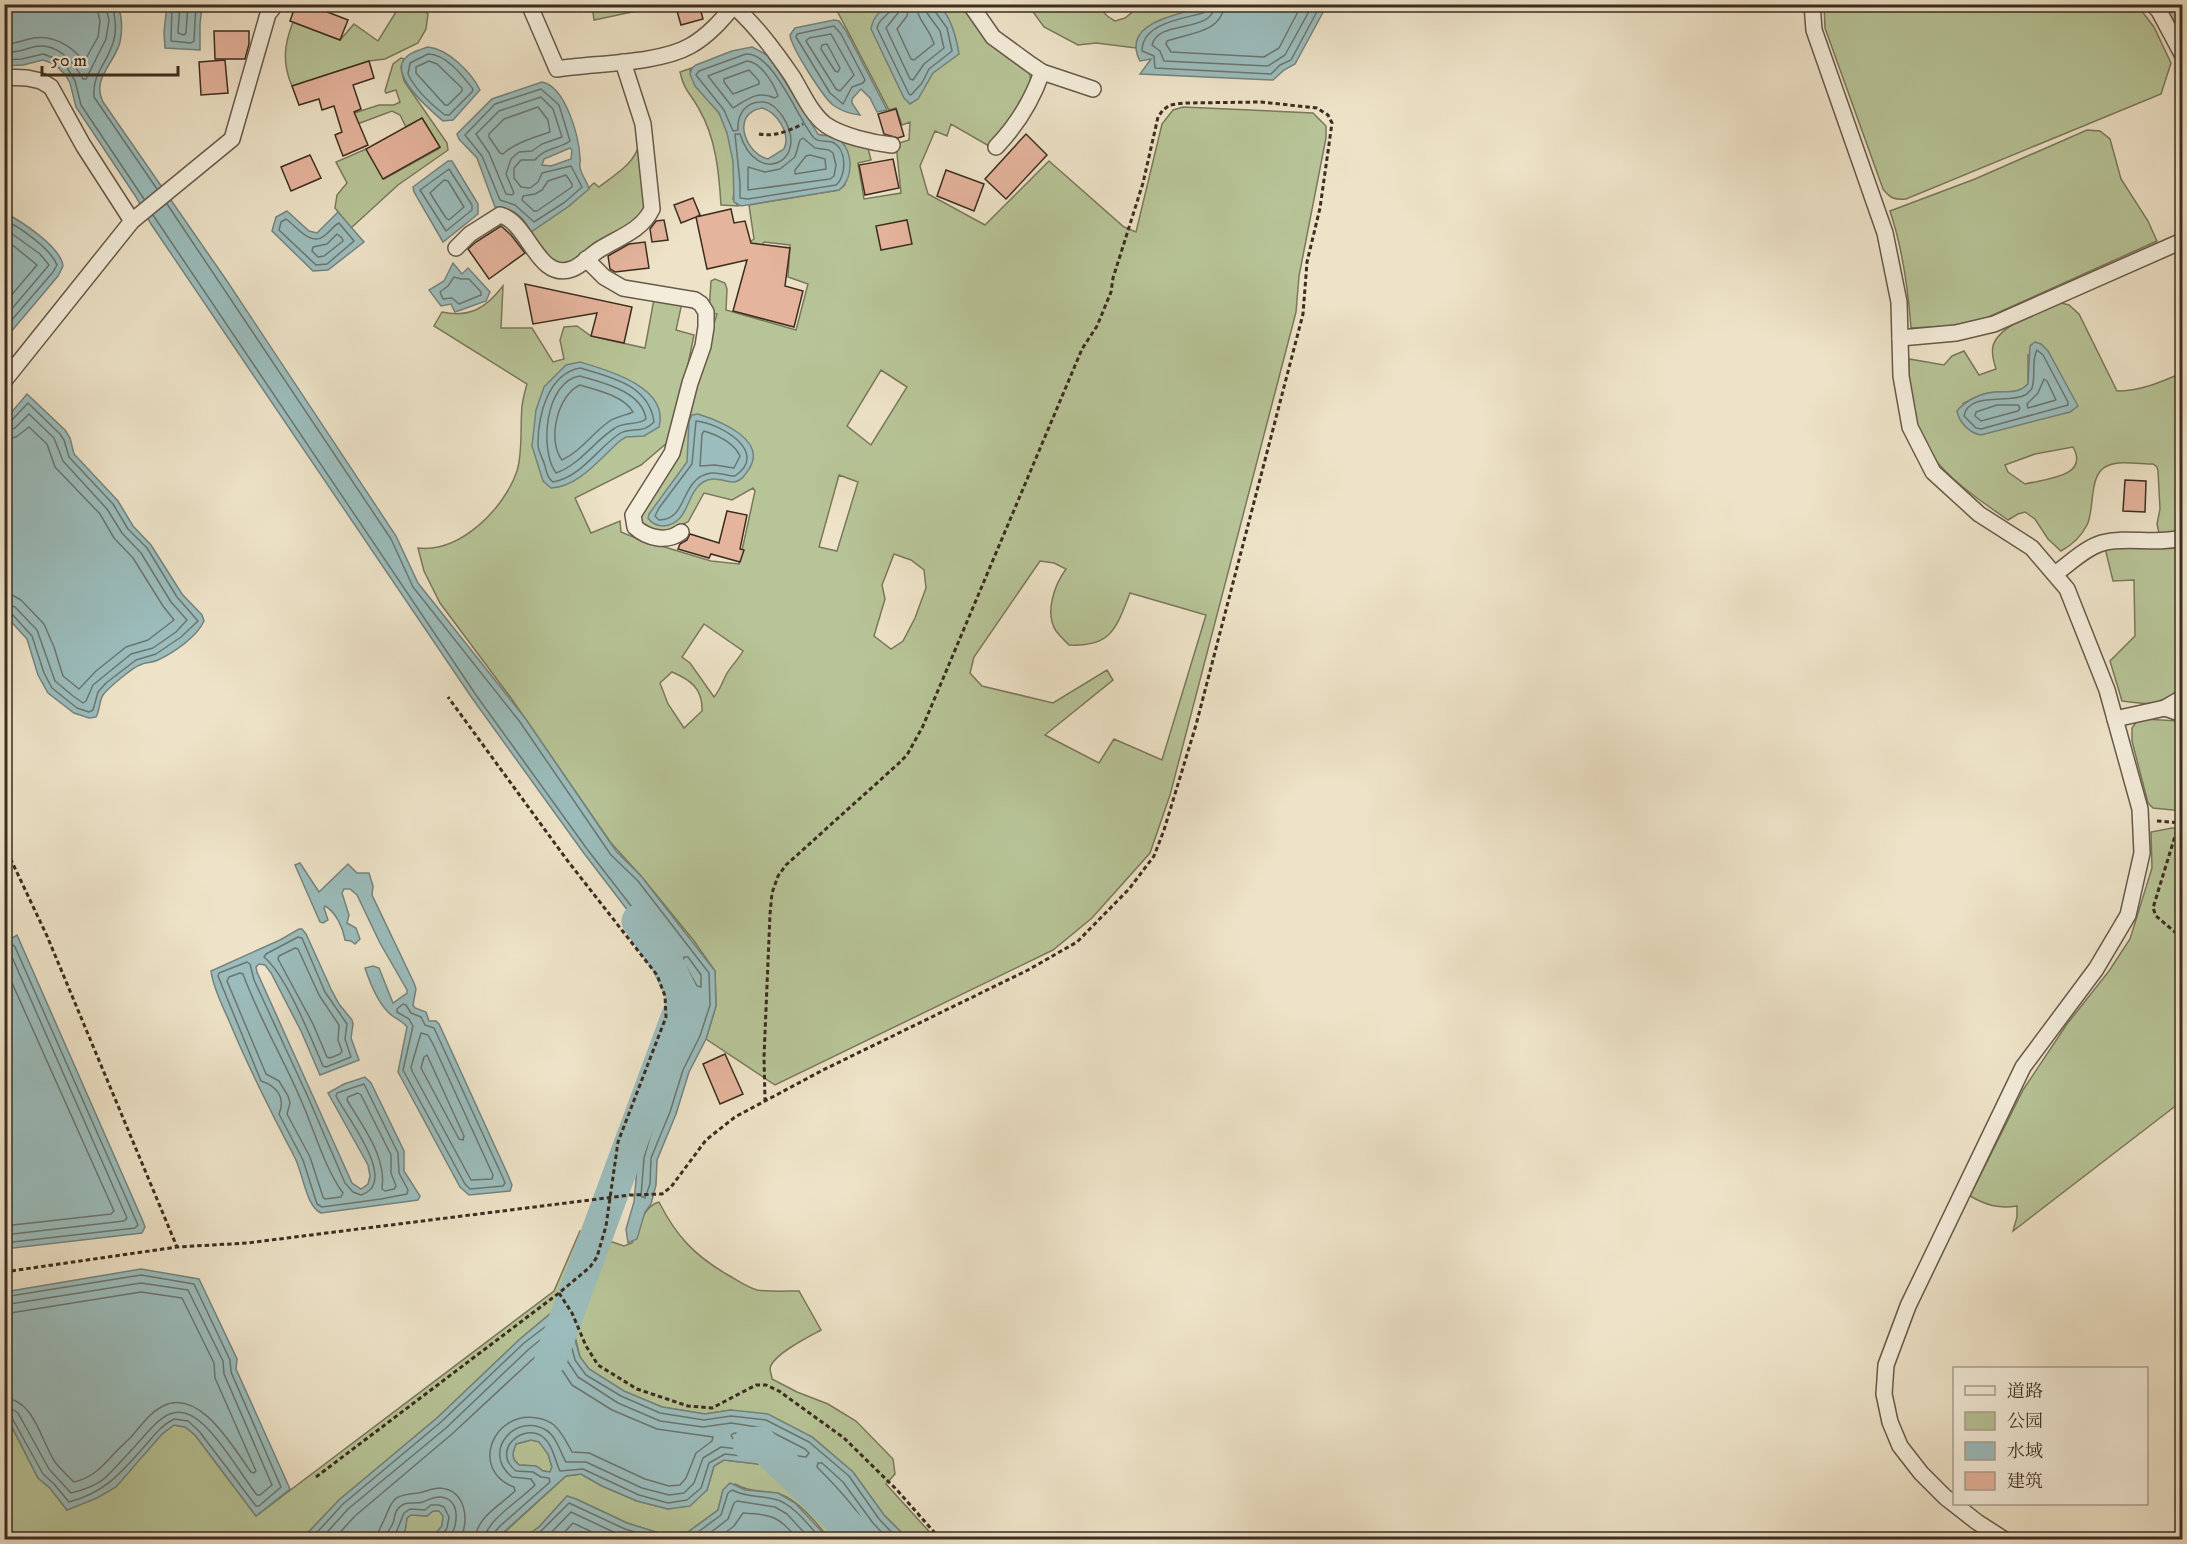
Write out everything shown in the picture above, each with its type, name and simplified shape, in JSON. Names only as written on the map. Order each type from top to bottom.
[{"type":"street","points":[[4,381],[132,221],[232,139],[267,14],[276,4]]},
{"type":"street","points":[[529,4],[557,69],[623,62],[677,52],[692,45],[721,22],[734,5],[756,27],[782,61],[816,115],[827,125],[874,143],[892,146]]},
{"type":"street","points":[[970,4],[993,37],[1042,72],[1093,89]]},
{"type":"street","points":[[1812,4],[1814,30],[1885,233],[1899,302],[1901,376],[1910,427],[1933,472],[1980,514],[2032,548],[2067,588],[2107,690],[2140,809],[2142,853],[2128,915],[2096,969],[2023,1067],[1908,1306],[1886,1365],[1884,1394],[1890,1422],[1900,1446],[1921,1473],[1953,1503]]},
{"type":"street","points":[[2153,4],[2182,54]]},
{"type":"street","points":[[456,249],[470,234],[500,215],[507,217],[516,225],[541,260],[550,268],[565,271],[574,269],[602,248],[628,235],[641,223],[651,209],[643,124],[623,62]]},
{"type":"street","points":[[996,147],[1035,95],[1042,72]]},
{"type":"street","points":[[4,77],[27,78],[41,81],[51,87],[83,145],[132,221]]},
{"type":"street","points":[[1900,338],[1956,333],[1994,324],[2182,241]]},
{"type":"street","points":[[586,260],[604,277],[623,288],[695,300],[706,312],[703,346],[690,383],[672,453],[633,515],[635,527],[646,535],[669,539],[681,532]]},
{"type":"street","points":[[2055,574],[2082,554],[2102,543],[2133,540],[2155,542],[2182,538]]},
{"type":"street","points":[[2115,719],[2165,708],[2182,698]]},
{"type":"street","points":[[2165,708],[2182,714]]},
{"type":"street","points":[[1955,1505],[2005,1539]]},
{"type":"path","points":[[4,1272],[177,1247],[247,1243],[610,1198],[662,1194],[671,1187],[711,1134],[735,1117],[823,1070],[1028,970],[1077,942],[1129,889],[1154,856],[1196,725],[1303,314],[1307,262],[1320,208],[1332,123],[1328,115],[1317,108],[1260,102],[1184,103],[1170,105],[1158,117],[1143,183],[1105,309],[1082,350],[923,726],[907,755],[799,853],[778,876],[772,893],[770,914],[765,1026],[765,1100]]},
{"type":"path","points":[[759,134],[772,135],[788,131],[816,115]]},
{"type":"path","points":[[316,1477],[590,1267],[597,1257],[606,1226],[618,1142],[666,1017],[665,996],[657,975],[567,860],[448,696]]},
{"type":"path","points":[[2141,823],[2162,820],[2181,823],[2153,908],[2156,916],[2182,938]]},
{"type":"path","points":[[4,845],[61,969],[177,1247]]},
{"type":"path","points":[[559,1293],[572,1312],[586,1346],[598,1365],[637,1389],[688,1406],[712,1408],[756,1385],[766,1384],[844,1438],[897,1490],[942,1539]]},
{"type":"green space","points":[[403,5],[420,6],[428,14],[426,29],[418,43],[385,59],[369,61],[292,86],[285,54],[293,22],[340,40],[354,24],[378,41],[399,7]]},
{"type":"green space","points":[[592,5],[636,5],[637,11],[594,20]]},
{"type":"green space","points":[[834,5],[965,5],[987,41],[1026,67],[1030,76],[1030,86],[1025,97],[1011,120],[989,146],[951,124],[947,136],[935,131],[920,166],[928,194],[985,225],[1049,161],[1124,227],[1136,232],[1162,124],[1173,110],[1183,107],[1313,113],[1326,126],[1326,138],[1299,276],[1296,312],[1170,795],[1150,853],[1092,918],[1053,950],[775,1085],[706,1039],[716,1006],[715,971],[694,941],[611,843],[511,698],[440,603],[424,571],[418,548],[434,548],[464,536],[491,513],[511,485],[519,463],[522,406],[527,384],[434,326],[442,312],[461,314],[477,310],[503,286],[501,328],[532,328],[553,362],[564,359],[560,340],[564,327],[577,326],[591,336],[645,348],[654,299],[682,303],[676,330],[694,335],[668,442],[641,465],[575,498],[591,533],[620,521],[621,532],[638,539],[711,561],[739,564],[755,491],[753,488],[732,500],[704,493],[688,522],[662,533],[642,525],[639,519],[642,509],[672,468],[679,450],[699,371],[717,314],[709,312],[711,281],[715,279],[725,283],[726,310],[796,330],[808,284],[788,277],[790,245],[764,242],[758,252],[748,243],[754,239],[749,205],[839,190],[845,185],[845,146],[840,141],[843,136],[867,144],[871,160],[858,163],[864,199],[901,193],[896,144],[909,140],[910,122],[902,125],[896,108],[889,110]],"holes":[[[881,370],[907,387],[871,445],[847,426]],[[839,475],[858,482],[837,551],[819,547]],[[894,554],[911,560],[924,570],[926,588],[915,618],[903,641],[891,649],[874,636],[885,599],[882,585]],[[1040,561],[1054,563],[1066,569],[1052,599],[1051,616],[1056,631],[1069,645],[1095,643],[1104,639],[1116,625],[1130,593],[1206,615],[1162,760],[1114,739],[1099,763],[1045,735],[1113,680],[1107,670],[1053,703],[982,686],[970,673],[974,657]],[[704,624],[743,651],[714,697],[690,663],[682,657]],[[672,672],[685,678],[698,691],[702,711],[684,728],[668,704],[660,683]]]},
{"type":"green space","points":[[1028,5],[1101,5],[1106,14],[1115,21],[1125,18],[1141,5],[1207,5],[1155,23],[1146,29],[1136,48],[1096,43],[1078,45],[1044,27]]},
{"type":"green space","points":[[1824,5],[2137,5],[2154,27],[2171,63],[2161,94],[1906,199],[1895,199],[1883,189],[1825,28]]},
{"type":"green space","points":[[2162,5],[2182,5],[2182,31]]},
{"type":"green space","points":[[401,58],[404,59],[401,67],[404,81],[447,143],[448,150],[398,185],[351,228],[335,208],[337,195],[347,183],[336,162],[366,149],[384,179],[440,148],[422,118],[406,127],[400,115],[392,111],[344,129],[339,118],[379,105],[394,105],[400,102],[396,90],[386,93],[385,91],[393,64]]},
{"type":"green space","points":[[692,68],[690,71],[693,78],[724,122],[734,166],[733,199],[738,206],[721,205],[718,168],[713,144],[705,120],[686,88],[680,72]]},
{"type":"green space","points":[[2087,130],[2100,131],[2110,139],[2121,179],[2148,221],[2157,241],[1984,319],[1949,326],[1911,328],[1904,269],[1890,211],[1975,179]]},
{"type":"green space","points":[[639,144],[645,207],[633,223],[576,261],[555,265],[535,241],[531,232],[569,206],[594,183],[599,187],[617,173],[629,163]]},
{"type":"green space","points":[[2061,303],[2069,305],[2079,314],[2117,391],[2143,388],[2182,373],[2182,536],[2160,538],[2157,524],[2160,509],[2158,471],[2153,464],[2117,463],[2101,470],[2094,484],[2087,525],[2076,540],[2061,551],[2048,539],[2035,519],[2025,512],[2008,520],[1963,488],[1932,455],[1921,437],[1914,415],[1910,390],[1909,359],[1944,365],[1952,356],[1964,351],[1979,375],[1996,369],[1993,346],[2003,332],[2032,314]],"holes":[[[2028,355],[2066,388],[2077,406],[2070,412],[1964,403],[1987,393],[2013,391],[2024,387],[2028,384]],[[2073,447],[2077,457],[2075,465],[2071,471],[2053,478],[2025,484],[2008,472],[2005,465],[2035,454]]]},
{"type":"green space","points":[[2182,540],[2182,691],[2154,703],[2122,701],[2110,661],[2135,636],[2134,580],[2113,581],[2105,548]]},
{"type":"green space","points":[[2182,704],[2182,811],[2153,808],[2148,803],[2132,741],[2132,728],[2137,721],[2144,719],[2178,721]]},
{"type":"green space","points":[[2172,828],[2182,829],[2182,1101],[2013,1231],[2017,1206],[1992,1206],[1970,1196],[2023,1090],[2067,1024],[2109,971],[2130,939],[2152,868],[2151,832]]},
{"type":"green space","points":[[659,1202],[680,1235],[696,1253],[716,1268],[757,1290],[799,1291],[821,1330],[792,1346],[777,1358],[770,1369],[772,1379],[828,1404],[856,1421],[893,1459],[895,1474],[886,1484],[936,1539],[908,1539],[884,1515],[853,1472],[812,1437],[731,1410],[705,1414],[662,1407],[623,1391],[589,1369],[580,1357],[574,1332],[563,1312],[550,1314],[520,1339],[437,1418],[339,1500],[302,1539],[5,1539],[4,1418],[13,1429],[38,1478],[50,1488],[67,1510],[128,1472],[162,1434],[174,1425],[185,1427],[195,1435],[256,1516],[554,1291],[580,1231],[624,1246],[632,1243],[645,1213],[653,1204]]},
{"type":"green space","points":[[531,1440],[539,1441],[548,1454],[552,1467],[550,1472],[543,1471],[536,1466],[519,1465],[513,1458],[516,1444]]},
{"type":"green space","points":[[724,1460],[799,1469],[835,1506],[859,1539],[829,1539],[812,1518],[784,1495],[750,1490],[735,1484],[723,1490],[718,1510],[688,1532],[662,1534],[627,1523],[567,1496],[539,1527],[522,1539],[496,1540],[566,1476],[581,1474],[637,1501],[668,1509],[707,1490],[714,1466]]},
{"type":"green space","points":[[433,1511],[440,1511],[443,1516],[442,1526],[431,1539],[397,1540],[405,1531],[407,1518],[411,1515],[427,1516]]},
{"type":"water","points":[[926,4],[940,8],[949,19],[958,48],[959,54],[933,73],[918,99],[910,104],[904,98],[871,29],[878,14],[884,8],[892,5]]},
{"type":"water","points":[[4,5],[118,5],[122,23],[121,37],[117,50],[102,78],[100,94],[103,102],[227,281],[396,536],[418,583],[525,718],[616,851],[641,876],[715,971],[716,1006],[706,1039],[689,1072],[676,1114],[657,1160],[656,1185],[637,1239],[628,1243],[626,1229],[634,1202],[638,1157],[663,1072],[688,1006],[682,988],[671,967],[583,852],[472,698],[151,224],[136,197],[76,107],[66,76],[55,64],[43,60],[23,65],[5,66]]},
{"type":"water","points":[[167,5],[202,5],[200,50],[165,48]]},
{"type":"water","points":[[1207,5],[1327,5],[1295,64],[1273,80],[1140,74],[1151,59],[1140,61],[1136,47],[1139,36],[1146,28],[1157,21]]},
{"type":"water","points":[[839,21],[846,31],[887,110],[877,112],[870,98],[861,89],[852,99],[860,115],[839,109],[822,92],[808,72],[790,35],[795,28]]},
{"type":"water","points":[[428,47],[451,57],[471,76],[480,90],[453,120],[443,121],[437,116],[414,94],[403,76],[401,68],[405,58]]},
{"type":"water","points":[[752,47],[767,55],[818,134],[835,137],[843,143],[850,164],[847,178],[839,190],[741,206],[734,202],[733,161],[727,133],[719,113],[695,86],[690,74],[696,65],[732,51]],"holes":[[[762,108],[768,110],[781,124],[786,137],[784,149],[768,159],[760,156],[748,143],[744,126],[746,118],[752,112]]]},
{"type":"water","points":[[542,82],[558,93],[574,126],[580,166],[589,189],[531,232],[525,221],[517,214],[495,207],[477,158],[457,134],[492,99]],"holes":[[[570,148],[572,150],[571,159],[551,166],[542,165],[544,159]]]},
{"type":"water","points":[[448,161],[452,161],[478,204],[478,214],[443,242],[413,187]]},
{"type":"water","points":[[287,211],[309,231],[317,233],[338,212],[364,242],[328,270],[313,271],[272,231],[276,217]]},
{"type":"water","points":[[5,213],[30,228],[48,243],[61,259],[63,266],[58,276],[5,339]]},
{"type":"water","points":[[453,263],[462,274],[468,268],[490,292],[486,301],[455,312],[451,304],[441,306],[429,290],[444,281]]},
{"type":"water","points":[[2035,342],[2048,351],[2078,406],[2070,412],[1981,435],[1965,426],[1957,411],[1969,400],[1990,393],[2017,391],[2028,384],[2030,346]]},
{"type":"water","points":[[580,362],[620,376],[646,391],[655,401],[660,413],[659,427],[644,436],[626,437],[580,477],[551,488],[543,481],[532,446],[536,410],[544,387],[566,365]]},
{"type":"water","points":[[27,394],[65,430],[70,438],[74,454],[118,501],[133,526],[151,545],[182,594],[202,615],[204,621],[196,633],[177,649],[158,660],[144,663],[115,683],[103,695],[96,717],[89,718],[74,713],[48,693],[38,675],[27,639],[5,615],[5,420]]},
{"type":"water","points":[[698,414],[718,421],[739,433],[752,449],[753,459],[749,469],[740,480],[735,482],[711,479],[703,482],[697,487],[679,520],[664,526],[657,525],[648,518],[649,514],[687,462],[689,421],[692,415]]},
{"type":"water","points":[[300,863],[319,892],[348,864],[357,873],[369,873],[373,886],[372,895],[416,989],[413,1005],[426,1012],[429,1021],[436,1021],[439,1024],[508,1175],[512,1185],[510,1191],[469,1195],[460,1187],[398,1072],[407,1027],[380,1003],[365,968],[373,966],[379,968],[393,1003],[407,993],[407,990],[380,943],[357,895],[350,889],[344,889],[342,893],[349,915],[347,923],[356,928],[360,939],[355,944],[345,940],[338,921],[325,906],[328,920],[320,922],[295,865]]},
{"type":"water","points":[[299,929],[306,934],[339,1004],[352,1020],[351,1038],[359,1060],[320,1075],[301,1031],[271,973],[265,965],[259,964],[256,967],[257,972],[352,1183],[361,1189],[368,1184],[370,1176],[368,1165],[328,1093],[344,1084],[365,1077],[371,1083],[404,1151],[404,1171],[420,1196],[418,1200],[321,1213],[316,1209],[308,1197],[294,1156],[237,1040],[216,991],[211,971]]},
{"type":"water","points":[[17,935],[142,1219],[145,1227],[142,1233],[5,1249],[4,943]]},
{"type":"water","points":[[141,1269],[199,1279],[237,1359],[236,1369],[290,1489],[256,1516],[195,1435],[185,1427],[174,1425],[162,1434],[116,1487],[97,1498],[67,1510],[50,1488],[38,1478],[5,1418],[5,1292]]},
{"type":"water","points":[[558,1310],[563,1312],[569,1320],[580,1357],[589,1369],[624,1391],[662,1407],[705,1414],[731,1410],[768,1414],[812,1437],[853,1472],[884,1515],[908,1539],[859,1539],[835,1506],[799,1469],[724,1460],[714,1466],[707,1490],[690,1506],[668,1509],[637,1501],[581,1474],[566,1476],[496,1539],[431,1539],[442,1526],[443,1516],[439,1511],[433,1511],[427,1516],[411,1515],[407,1518],[405,1531],[397,1539],[302,1539],[339,1500],[437,1418],[520,1339]],"holes":[[[531,1440],[539,1442],[548,1454],[552,1467],[550,1472],[543,1471],[536,1466],[519,1465],[513,1458],[516,1444]]]},
{"type":"water","points":[[730,1483],[745,1490],[778,1493],[795,1503],[829,1539],[522,1539],[539,1527],[567,1496],[627,1523],[662,1534],[688,1532],[718,1510],[723,1490]]},
{"type":"building","points":[[296,4],[307,4],[348,20],[340,40],[290,21]]},
{"type":"building","points":[[675,4],[699,4],[703,19],[681,25]]},
{"type":"building","points":[[214,31],[249,31],[249,44],[245,59],[215,59]]},
{"type":"building","points":[[225,60],[228,93],[201,95],[199,62]]},
{"type":"building","points":[[369,61],[374,78],[353,85],[361,109],[354,112],[368,145],[343,156],[335,135],[342,132],[334,106],[322,110],[319,99],[299,105],[292,86]]},
{"type":"building","points":[[896,109],[904,136],[898,138],[884,134],[878,114]]},
{"type":"building","points":[[422,118],[440,147],[383,179],[366,149]]},
{"type":"building","points":[[1026,134],[1047,155],[1006,199],[985,179]]},
{"type":"building","points":[[310,155],[321,178],[291,191],[281,167]]},
{"type":"building","points":[[893,159],[899,188],[865,195],[859,165]]},
{"type":"building","points":[[946,170],[984,184],[974,211],[937,196]]},
{"type":"building","points":[[693,198],[700,215],[681,223],[674,205]]},
{"type":"building","points":[[731,209],[734,223],[745,221],[751,243],[790,248],[785,286],[803,291],[794,327],[733,311],[747,260],[707,269],[696,217]]},
{"type":"building","points":[[664,220],[668,240],[652,242],[650,229],[656,221]]},
{"type":"building","points":[[907,220],[912,244],[881,250],[876,226]]},
{"type":"building","points":[[501,226],[525,253],[489,279],[468,249]]},
{"type":"building","points":[[645,242],[649,268],[615,272],[610,269],[608,256],[629,244]]},
{"type":"building","points":[[525,284],[632,307],[624,343],[591,336],[597,313],[533,324]]},
{"type":"building","points":[[2125,480],[2146,481],[2145,512],[2123,511]]},
{"type":"building","points":[[727,511],[747,515],[740,549],[744,550],[740,562],[711,554],[709,558],[678,549],[690,534],[719,543]]},
{"type":"building","points":[[725,1054],[743,1094],[720,1104],[703,1064]]},
{"type":"waterway","points":[[551,1358],[684,999],[666,961],[638,921]]},
{"type":"waterway","points":[[749,1444],[760,1443],[862,1540]]}]
